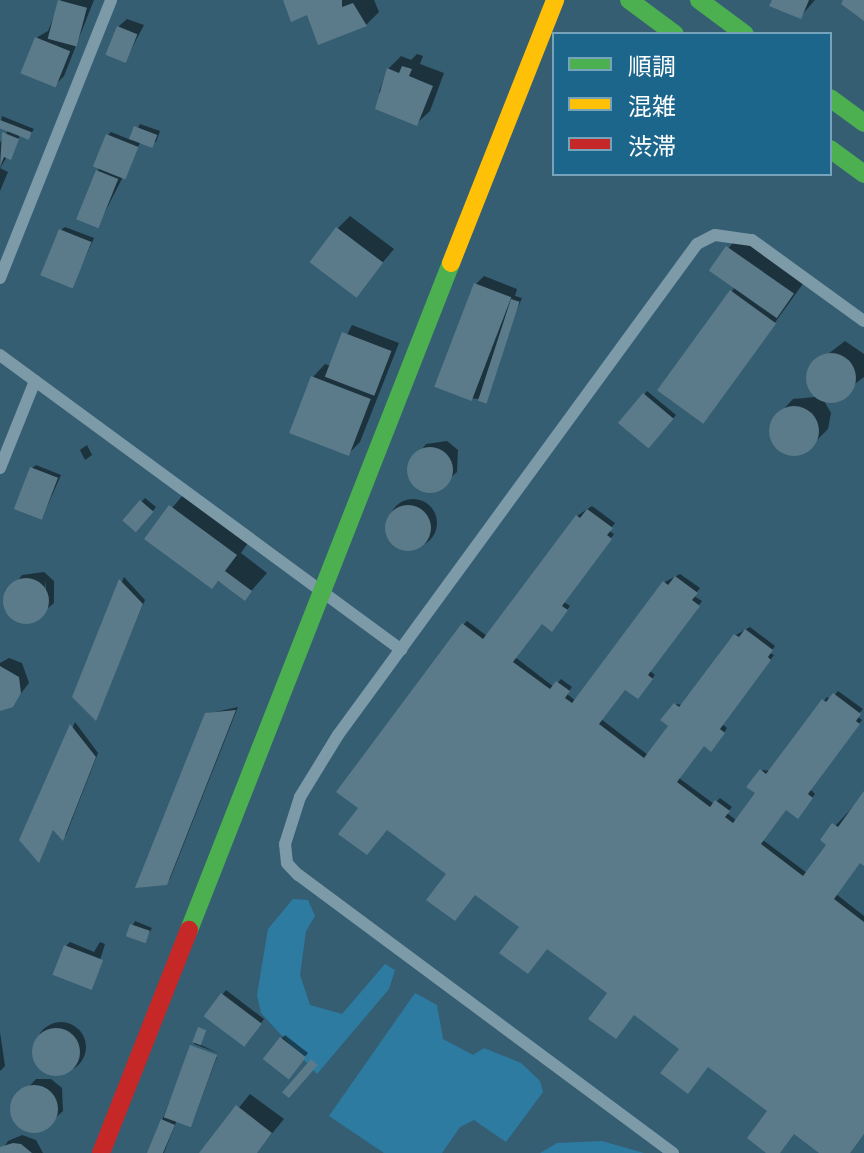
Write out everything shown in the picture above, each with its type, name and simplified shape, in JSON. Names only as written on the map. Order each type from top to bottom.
[{"type":"street","points":[[101,1153],[319,590],[555,0]]},
{"type":"street","points":[[629,0],[672,32]]},
{"type":"street","points":[[699,0],[742,32]]},
{"type":"street","points":[[832,99],[864,123]]},
{"type":"street","points":[[832,150],[864,174]]},
{"type":"lane","points":[[0,278],[111,0]]},
{"type":"lane","points":[[673,1153],[287,863],[285,844],[300,797],[401,650],[697,244],[715,235],[752,240],[864,321]]},
{"type":"lane","points":[[0,355],[401,650]]},
{"type":"lane","points":[[0,468],[35,381]]},
{"type":"shaded area","points":[[293,899],[308,900],[315,916],[306,931],[300,975],[310,1005],[342,1014],[385,964],[395,970],[389,989],[317,1074],[261,1013],[257,995],[268,929]]},
{"type":"shaded area","points":[[415,993],[437,1005],[443,1039],[473,1055],[484,1048],[521,1063],[540,1081],[543,1092],[506,1142],[474,1120],[460,1127],[442,1153],[384,1153],[329,1116]]},
{"type":"shaded area","points":[[602,1141],[644,1153],[540,1153],[557,1143]]},
{"type":"building","points":[[58,0],[87,8],[77,46],[48,39]]},
{"type":"building","points":[[283,0],[342,0],[342,7],[353,3],[367,26],[318,45],[307,15],[291,22]]},
{"type":"building","points":[[772,0],[809,0],[801,19],[769,6]]},
{"type":"building","points":[[843,0],[864,0],[864,21],[841,4]]},
{"type":"building","points":[[117,26],[137,34],[126,63],[105,55]]},
{"type":"building","points":[[35,37],[70,51],[56,87],[20,73]]},
{"type":"building","points":[[402,66],[412,69],[409,76],[433,86],[417,126],[375,109],[387,68],[399,73]]},
{"type":"building","points":[[0,120],[32,132],[29,140],[0,129]]},
{"type":"building","points":[[134,126],[157,135],[152,148],[129,139]]},
{"type":"building","points":[[2,132],[19,139],[11,160],[4,157],[0,167]]},
{"type":"building","points":[[106,134],[138,147],[125,180],[93,166]]},
{"type":"building","points":[[96,170],[118,179],[98,228],[76,219]]},
{"type":"building","points":[[336,227],[383,263],[357,298],[310,262]]},
{"type":"building","points":[[59,229],[91,242],[73,288],[40,275]]},
{"type":"building","points":[[726,246],[794,294],[777,318],[709,271]]},
{"type":"building","points":[[474,283],[511,297],[472,401],[434,387]]},
{"type":"building","points":[[730,290],[776,324],[703,424],[657,390]]},
{"type":"building","points":[[511,299],[520,302],[486,404],[478,401]]},
{"type":"building","points":[[342,332],[391,351],[374,396],[325,377]]},
{"type":"building","points":[[831,353],[849,360],[856,378],[849,396],[831,403],[813,396],[806,378],[813,360]]},
{"type":"building","points":[[311,376],[371,399],[349,456],[289,433]]},
{"type":"building","points":[[643,393],[674,419],[649,449],[618,423]]},
{"type":"building","points":[[794,406],[812,413],[819,431],[812,449],[794,456],[776,449],[769,431],[776,413]]},
{"type":"building","points":[[430,447],[446,454],[453,470],[446,486],[430,493],[414,486],[407,470],[414,454]]},
{"type":"building","points":[[30,467],[58,478],[42,520],[14,509]]},
{"type":"building","points":[[140,500],[154,512],[136,532],[122,520]]},
{"type":"building","points":[[169,505],[237,555],[225,571],[252,591],[245,601],[218,581],[212,589],[144,539]]},
{"type":"building","points":[[408,505],[424,512],[431,528],[424,544],[408,551],[392,544],[385,528],[392,512]]},
{"type":"building","points":[[587,509],[613,528],[607,535],[612,539],[562,606],[568,610],[552,632],[542,624],[513,662],[550,689],[556,681],[570,691],[565,698],[572,703],[663,581],[668,585],[675,576],[698,593],[692,600],[700,606],[648,675],[653,679],[638,699],[625,690],[599,724],[644,758],[668,726],[660,720],[674,703],[679,707],[734,634],[739,637],[745,629],[773,650],[768,657],[771,660],[720,729],[725,733],[711,752],[704,746],[677,782],[710,807],[715,800],[730,811],[725,817],[733,823],[755,793],[746,787],[760,769],[766,774],[822,699],[826,702],[833,693],[861,714],[856,721],[860,724],[808,794],[813,798],[798,819],[786,810],[761,844],[803,876],[826,845],[820,840],[832,823],[838,827],[864,791],[864,866],[860,863],[834,899],[864,922],[864,1134],[850,1153],[819,1153],[794,1134],[780,1153],[766,1153],[747,1138],[767,1111],[708,1067],[688,1094],[660,1073],[679,1049],[634,1015],[616,1039],[588,1019],[607,993],[547,949],[528,974],[499,953],[519,927],[475,895],[455,921],[426,900],[446,874],[387,830],[367,855],[338,834],[358,808],[336,792],[462,623],[483,639],[576,515],[580,518]]},
{"type":"building","points":[[26,578],[42,585],[49,601],[42,617],[26,624],[10,617],[3,601],[10,585]]},
{"type":"building","points":[[119,579],[143,604],[96,721],[72,697]]},
{"type":"building","points":[[0,666],[19,677],[21,693],[13,707],[0,711]]},
{"type":"building","points":[[236,710],[167,885],[135,888],[205,713]]},
{"type":"building","points":[[70,724],[96,757],[63,841],[53,830],[39,863],[19,840]]},
{"type":"building","points":[[130,924],[150,931],[146,943],[126,936]]},
{"type":"building","points":[[64,945],[103,960],[92,990],[53,975]]},
{"type":"building","points":[[221,993],[262,1024],[244,1047],[204,1016]]},
{"type":"building","points":[[198,1027],[206,1030],[201,1045],[192,1042]]},
{"type":"building","points":[[56,1028],[73,1035],[80,1052],[73,1069],[56,1076],[39,1069],[32,1052],[39,1035]]},
{"type":"building","points":[[280,1037],[306,1057],[289,1079],[263,1059]]},
{"type":"building","points":[[190,1045],[217,1055],[191,1127],[164,1117]]},
{"type":"building","points":[[311,1059],[318,1065],[289,1098],[282,1092]]},
{"type":"building","points":[[34,1085],[51,1092],[58,1109],[51,1126],[34,1133],[17,1126],[10,1109],[17,1092]]},
{"type":"building","points":[[236,1105],[272,1133],[257,1153],[199,1153]]},
{"type":"building","points":[[161,1119],[175,1125],[163,1153],[147,1153]]},
{"type":"building","points":[[21,1144],[32,1153],[0,1153],[0,1147]]},
{"type":"traffic: fast","points":[[629,0],[672,32]]},
{"type":"traffic: fast","points":[[699,0],[742,32]]},
{"type":"traffic: fast","points":[[832,99],[864,123]]},
{"type":"traffic: fast","points":[[832,150],[864,174]]},
{"type":"traffic: fast","points":[[189,930],[451,263]]},
{"type":"traffic: slow","points":[[451,263],[555,0]]},
{"type":"traffic: jam","points":[[101,1153],[189,930]]}]
